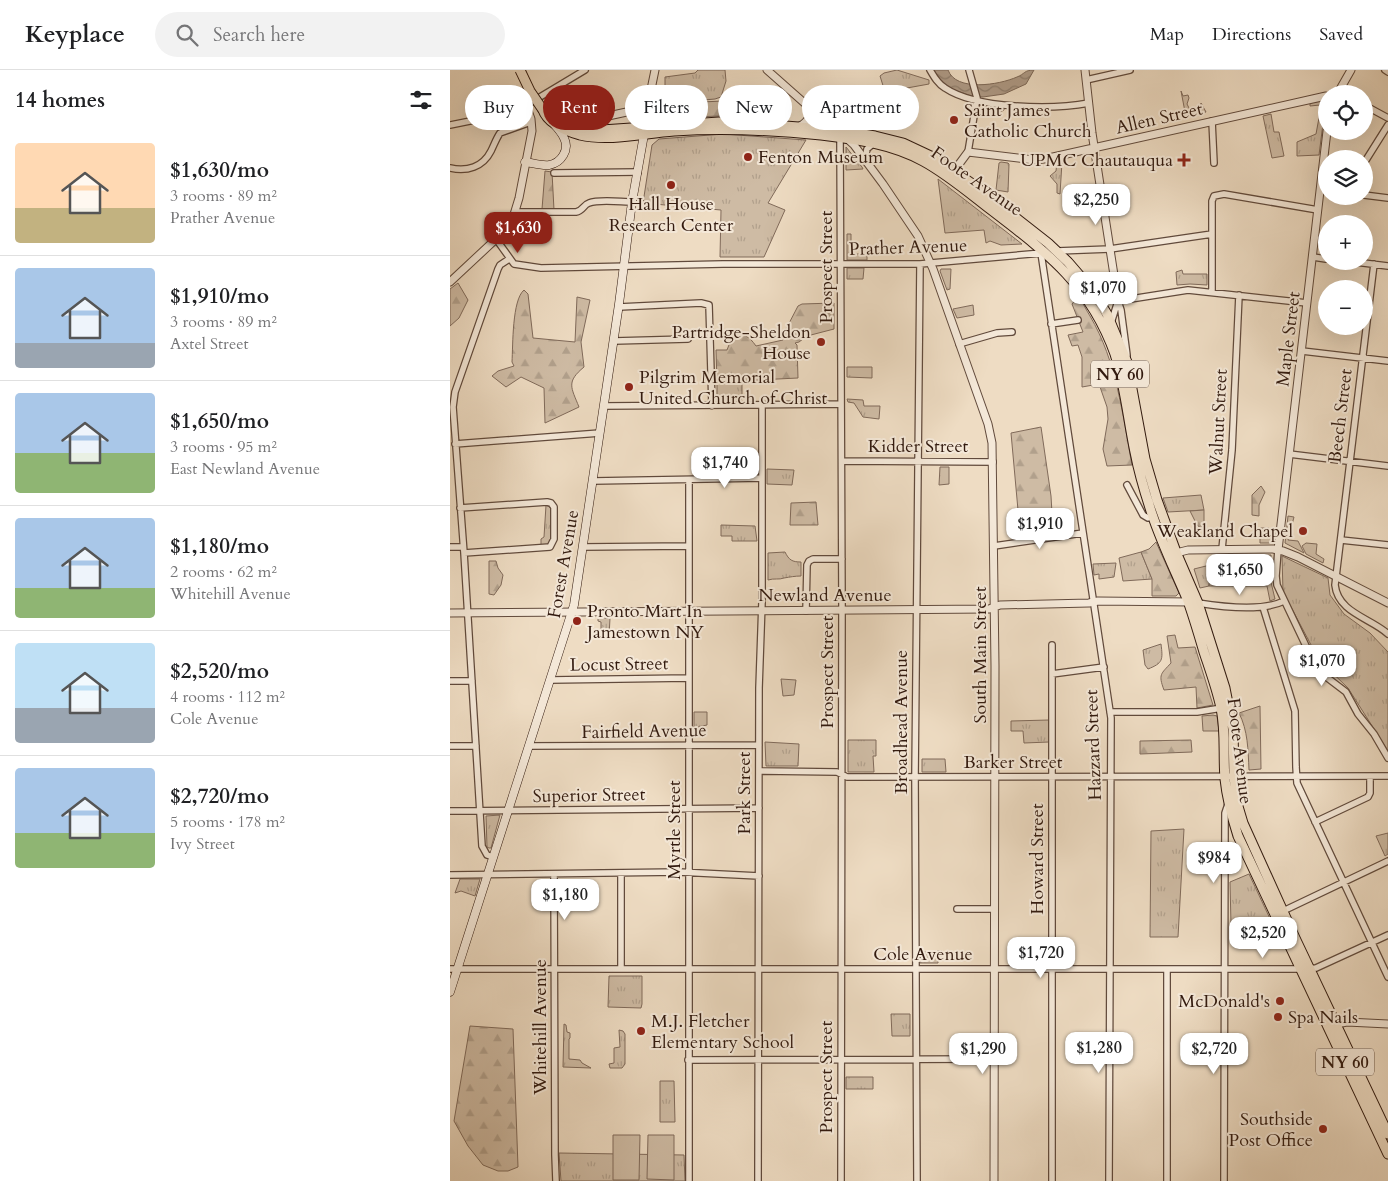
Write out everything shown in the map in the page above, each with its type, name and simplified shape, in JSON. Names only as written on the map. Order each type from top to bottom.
[{"type":"highway","name":"NY 60","points":[[520,70],[530,92],[543,110]]},
{"type":"highway","name":"NY 60","points":[[569,130],[579,134],[594,136],[719,122],[800,126],[840,134]]},
{"type":"highway","name":"NY 60","points":[[602,130],[665,132],[706,129],[759,129],[840,134]]},
{"type":"highway","name":"Foote Avenue","points":[[840,134],[888,147],[952,174],[1078,286],[1100,319],[1115,355],[1123,383],[1135,454],[1233,729],[1228,802],[1238,836],[1388,1134]]},
{"type":"highway","name":"Foote Avenue","points":[[840,134],[875,136],[902,143],[922,151],[1048,243],[1093,291],[1111,323],[1127,362],[1157,515]]},
{"type":"highway","name":"Foote Avenue","points":[[1172,554],[1198,603],[1225,707]]},
{"type":"highway","name":"Foote Avenue","points":[[1230,777],[1243,824],[1278,913]]},
{"type":"highway","name":"Foote Avenue","points":[[1382,1124],[1388,1154]]},
{"type":"main road","points":[[525,162],[548,165],[561,160],[566,151],[566,142],[557,130]]},
{"type":"main road","name":"Forest Avenue","points":[[450,992],[454,969],[493,857],[572,612],[644,131]]},
{"type":"street","points":[[533,101],[585,70]]},
{"type":"street","points":[[615,115],[645,108],[648,104],[655,70]]},
{"type":"street","name":"South Main Street","points":[[767,70],[802,100]]},
{"type":"street","points":[[930,70],[938,83],[945,88],[977,99],[1047,107],[1089,103]]},
{"type":"street","points":[[952,174],[968,152],[977,99],[969,70]]},
{"type":"street","name":"Foote Avenue","points":[[1085,70],[1094,148],[1127,362]]},
{"type":"street","points":[[1086,80],[1130,70]]},
{"type":"street","points":[[1343,85],[1352,70]]},
{"type":"street","name":"Allen Street","points":[[968,152],[1034,160],[1318,98]]},
{"type":"street","points":[[1373,110],[1388,118]]},
{"type":"street","points":[[450,124],[465,121]]},
{"type":"street","points":[[1212,121],[1214,163]]},
{"type":"street","points":[[1372,150],[1388,125]]},
{"type":"street","points":[[450,168],[462,170],[478,166],[488,156],[500,133],[508,130]]},
{"type":"street","points":[[450,282],[498,237],[512,221],[532,130]]},
{"type":"street","name":"South Main Street","points":[[836,130],[854,145],[914,230],[930,264],[988,424],[992,443],[995,607],[994,1181]]},
{"type":"street","name":"Prospect Street","points":[[840,134],[842,265],[840,1181]]},
{"type":"street","points":[[864,160],[867,148],[874,143]]},
{"type":"street","points":[[554,173],[638,172]]},
{"type":"street","points":[[1212,292],[1212,201],[1217,195],[1264,200],[1318,210]]},
{"type":"street","points":[[1373,196],[1388,198]]},
{"type":"street","points":[[515,212],[576,212],[581,211],[586,205],[593,202],[633,202]]},
{"type":"street","name":"Maple Street","points":[[1278,550],[1302,351],[1305,302],[1319,205]]},
{"type":"street","name":"Prather Avenue","points":[[509,259],[518,266],[541,268],[723,264],[930,264],[1056,251],[1110,249],[1212,234]]},
{"type":"street","points":[[493,857],[487,855],[482,846],[464,550],[454,468],[455,444],[452,393],[498,269],[500,265],[509,259],[498,237]]},
{"type":"street","name":"Hazzard Street","points":[[1043,253],[1051,324],[1110,712],[1109,1181]]},
{"type":"street","points":[[1313,257],[1318,258]]},
{"type":"street","name":"Broadhead Avenue","points":[[917,1181],[915,777],[920,264]]},
{"type":"street","points":[[1374,264],[1388,266]]},
{"type":"street","name":"Beech Street","points":[[1337,576],[1374,264]]},
{"type":"street","points":[[1118,301],[1188,290],[1305,302]]},
{"type":"street","name":"Walnut Street","points":[[1222,549],[1232,450],[1239,295]]},
{"type":"street","name":"Foote Avenue","points":[[1107,334],[1118,301]]},
{"type":"street","points":[[619,307],[701,303],[709,305],[712,406]]},
{"type":"street","points":[[1051,324],[1078,320]]},
{"type":"street","points":[[959,344],[997,333],[1012,332]]},
{"type":"street","points":[[614,341],[688,339]]},
{"type":"street","points":[[1302,351],[1388,361]]},
{"type":"street","points":[[604,406],[842,404]]},
{"type":"street","name":"Park Street","points":[[758,1181],[762,405]]},
{"type":"street","points":[[455,444],[600,433]]},
{"type":"street","points":[[1289,454],[1388,466]]},
{"type":"street","name":"Kidder Street","points":[[842,461],[993,462]]},
{"type":"street","points":[[592,481],[762,478]]},
{"type":"street","name":"Myrtle Street","points":[[689,480],[689,1181]]},
{"type":"street","points":[[1127,485],[1146,518],[1157,515]]},
{"type":"street","points":[[450,547],[464,550],[547,548],[554,539],[554,506],[551,503],[460,508]]},
{"type":"street","points":[[994,546],[1083,533]]},
{"type":"street","points":[[1341,540],[1388,545]]},
{"type":"street","points":[[583,547],[689,546]]},
{"type":"street","points":[[1172,554],[1188,550],[1278,550],[1291,553],[1388,603]]},
{"type":"street","points":[[1278,550],[1276,579],[1315,665],[1321,673],[1346,692],[1358,714],[1374,734],[1388,758]]},
{"type":"street","points":[[806,611],[807,565],[809,561],[813,559],[842,559]]},
{"type":"street","points":[[1337,576],[1336,589],[1346,606],[1388,634]]},
{"type":"street","points":[[1198,603],[1263,607],[1275,605],[1284,600]]},
{"type":"street","name":"Newland Avenue","points":[[450,612],[989,610],[1000,605],[1094,602],[1198,603]]},
{"type":"street","points":[[1263,607],[1295,711],[1296,777],[1299,788],[1388,978]]},
{"type":"street","name":"Howard Street","points":[[1052,644],[1052,1181]]},
{"type":"street","points":[[1052,674],[1104,667]]},
{"type":"street","name":"Locust Street","points":[[550,680],[689,678]]},
{"type":"street","points":[[450,681],[472,681]]},
{"type":"street","points":[[1110,712],[1198,712],[1225,707]]},
{"type":"street","name":"Fairfield Avenue","points":[[529,746],[759,744]]},
{"type":"street","points":[[450,746],[476,746]]},
{"type":"street","name":"Barker Street","points":[[759,771],[837,772],[847,777],[1388,776]]},
{"type":"street","points":[[1315,822],[1368,797],[1370,793],[1370,777]]},
{"type":"street","points":[[1224,1181],[1225,813],[1228,802]]},
{"type":"street","name":"Superior Street","points":[[450,811],[759,808]]},
{"type":"street","points":[[1278,913],[1388,861]]},
{"type":"street","points":[[450,875],[688,872],[759,876]]},
{"type":"street","points":[[621,969],[622,873]]},
{"type":"street","name":"Whitehill Avenue","points":[[554,874],[554,1155],[556,1181]]},
{"type":"street","points":[[957,909],[994,909]]},
{"type":"street","name":"Cole Avenue","points":[[454,969],[1305,969],[1316,968],[1388,935]]},
{"type":"street","points":[[1167,969],[1167,1181]]},
{"type":"street","points":[[1332,1025],[1347,1022],[1388,1024]]},
{"type":"street","points":[[688,1060],[994,1060]]},
{"type":"green space","points":[[698,70],[725,70],[726,81],[725,85],[718,85],[718,98],[708,100],[708,85],[665,85],[665,77],[695,73]]},
{"type":"green space","points":[[897,70],[929,80],[929,84],[919,86],[883,85],[880,76]]},
{"type":"green space","points":[[1181,91],[1183,96],[1188,95],[1187,104],[1190,110],[1197,111],[1200,109],[1201,103],[1206,112],[1186,117]]},
{"type":"green space","points":[[718,101],[718,116],[708,116],[708,102]]},
{"type":"green space","points":[[1318,102],[1318,105],[1310,106],[1310,103]]},
{"type":"green space","points":[[984,105],[1004,107],[1004,110],[1000,112],[999,116],[981,114]]},
{"type":"green space","points":[[1271,114],[1274,132],[1279,132],[1284,156],[1272,158],[1263,116]]},
{"type":"green space","points":[[1318,123],[1318,140],[1321,140],[1318,155],[1297,156],[1297,142],[1316,134]]},
{"type":"green space","points":[[723,134],[806,140],[768,203],[785,210],[764,257],[720,257],[721,210],[643,203],[652,145],[659,139]]},
{"type":"green space","points":[[846,147],[862,167],[863,169],[846,170]]},
{"type":"green space","points":[[1057,162],[1062,162],[1060,194],[1057,193],[1057,184],[1050,176],[1056,171]]},
{"type":"green space","points":[[999,163],[1009,164],[1008,192],[996,190]]},
{"type":"green space","points":[[545,171],[552,172],[554,210],[542,209]]},
{"type":"green space","points":[[938,179],[1022,244],[1001,245],[990,241],[986,243],[984,230],[945,233]]},
{"type":"green space","points":[[847,234],[851,234],[851,254],[867,254],[867,260],[847,260]]},
{"type":"green space","points":[[847,268],[864,268],[863,279],[847,279]]},
{"type":"green space","points":[[941,269],[951,269],[950,289],[947,290],[940,271]]},
{"type":"green space","points":[[1182,270],[1183,274],[1207,274],[1207,285],[1177,285],[1176,272]]},
{"type":"green space","points":[[458,283],[468,300],[459,318],[450,326],[450,289]]},
{"type":"green space","points":[[524,290],[528,294],[533,338],[575,342],[577,297],[590,300],[581,342],[584,367],[572,381],[572,390],[579,407],[545,423],[544,388],[521,377],[506,387],[492,376],[498,371],[514,366],[512,362],[515,313],[520,295]]},
{"type":"green space","points":[[1078,297],[1107,351],[1117,388],[1132,465],[1107,466],[1103,449],[1108,419],[1107,407],[1099,384],[1082,387],[1082,357],[1078,345],[1072,346],[1068,335],[1083,332],[1072,304]]},
{"type":"green space","points":[[834,303],[834,329],[807,336],[795,343],[797,345],[798,378],[717,382],[716,350],[727,350],[732,337],[746,336],[756,346],[783,340],[785,331],[798,306],[802,304]]},
{"type":"green space","points":[[973,305],[974,315],[957,318],[953,309]]},
{"type":"green space","points":[[847,367],[872,367],[872,378],[847,377]]},
{"type":"green space","points":[[717,382],[742,382],[742,399],[717,400]]},
{"type":"green space","points":[[847,399],[863,400],[864,406],[880,406],[879,419],[863,417],[854,403],[848,402]]},
{"type":"green space","points":[[1041,427],[1052,513],[1019,521],[1011,433]]},
{"type":"green space","points":[[940,467],[949,467],[949,484],[939,485]]},
{"type":"green space","points":[[767,469],[794,470],[792,485],[767,484]]},
{"type":"green space","points":[[1261,486],[1265,492],[1259,505],[1259,516],[1252,515],[1252,495]]},
{"type":"green space","points":[[1201,495],[1204,510],[1168,512],[1163,498]]},
{"type":"green space","points":[[816,502],[818,525],[790,525],[791,503]]},
{"type":"green space","points":[[546,505],[551,508],[551,540],[546,546],[541,546],[541,539],[544,537]]},
{"type":"green space","points":[[1204,510],[1204,529],[1202,529],[1197,525],[1190,511]]},
{"type":"green space","points":[[1288,516],[1294,517],[1288,540],[1298,541],[1304,553],[1285,543]]},
{"type":"green space","points":[[721,525],[755,526],[757,541],[732,541],[732,536],[721,536]]},
{"type":"green space","points":[[1260,528],[1269,528],[1270,534],[1275,534],[1273,543],[1260,543]]},
{"type":"green space","points":[[1156,542],[1179,593],[1176,596],[1152,596],[1152,579],[1141,552],[1149,549]]},
{"type":"green space","points":[[1306,543],[1317,544],[1316,554],[1324,559],[1323,563],[1306,554],[1302,546]]},
{"type":"green space","points":[[785,552],[791,560],[801,562],[801,576],[768,580],[768,553]]},
{"type":"green space","points":[[1141,552],[1152,579],[1123,581],[1119,558]]},
{"type":"green space","points":[[1244,555],[1271,555],[1270,578],[1275,599],[1270,601],[1267,586],[1264,586],[1270,570],[1244,568]]},
{"type":"green space","points":[[1282,556],[1328,578],[1330,595],[1344,614],[1370,633],[1388,652],[1388,751],[1348,688],[1319,660],[1283,592]]},
{"type":"green space","points":[[489,561],[496,561],[503,575],[501,585],[494,595],[489,594]]},
{"type":"green space","points":[[1116,563],[1114,577],[1099,579],[1099,574],[1094,575],[1093,564]]},
{"type":"green space","points":[[1210,565],[1209,586],[1200,588],[1194,569]]},
{"type":"green space","points":[[1244,568],[1270,570],[1264,586],[1209,586],[1211,572],[1244,573]]},
{"type":"green space","points":[[598,618],[610,618],[609,637],[601,637],[601,622],[598,621]]},
{"type":"green space","points":[[1175,635],[1178,648],[1195,647],[1213,705],[1197,708],[1196,687],[1164,690],[1161,675],[1171,663],[1167,636]]},
{"type":"green space","points":[[1161,644],[1161,660],[1157,665],[1148,669],[1145,665],[1143,650]]},
{"type":"green space","points":[[781,679],[796,680],[794,695],[783,696]]},
{"type":"green space","points":[[1260,706],[1261,769],[1249,770],[1246,733],[1239,713]]},
{"type":"green space","points":[[694,712],[707,712],[707,725],[698,727],[697,731],[694,730]]},
{"type":"green space","points":[[1202,716],[1217,716],[1219,731],[1203,731]]},
{"type":"green space","points":[[1049,720],[1049,742],[1024,743],[1023,731],[1011,731],[1011,721]]},
{"type":"green space","points":[[848,740],[876,740],[876,756],[873,756],[874,772],[848,772]]},
{"type":"green space","points":[[1191,740],[1192,752],[1140,754],[1140,741]]},
{"type":"green space","points":[[765,742],[799,744],[798,766],[766,766]]},
{"type":"green space","points":[[922,759],[945,759],[946,772],[922,772]]},
{"type":"green space","points":[[500,815],[491,848],[489,848],[487,847],[486,816]]},
{"type":"green space","points":[[1184,829],[1178,937],[1150,937],[1151,831]]},
{"type":"green space","points":[[1388,833],[1388,854],[1385,856],[1376,836]]},
{"type":"green space","points":[[1249,874],[1273,925],[1263,927],[1256,924],[1231,925],[1230,882]]},
{"type":"green space","points":[[460,879],[480,879],[475,896],[461,891],[455,893]]},
{"type":"green space","points":[[921,951],[931,953],[933,951],[942,951],[942,960],[938,961],[938,963],[920,963]]},
{"type":"green space","points":[[609,976],[642,976],[641,1008],[608,1007]]},
{"type":"green space","points":[[891,1014],[910,1014],[910,1036],[892,1036]]},
{"type":"green space","points":[[564,1024],[566,1025],[567,1032],[570,1033],[569,1059],[580,1060],[591,1068],[563,1067]]},
{"type":"green space","points":[[470,1026],[513,1029],[518,1167],[508,1171],[498,1171],[483,1165],[468,1146],[454,1121]]},
{"type":"green space","points":[[619,1030],[625,1034],[625,1064],[622,1068],[610,1068],[609,1064],[614,1063],[614,1048],[620,1047]]},
{"type":"green space","points":[[846,1077],[873,1077],[873,1089],[846,1089]]},
{"type":"green space","points":[[660,1081],[674,1081],[675,1122],[660,1122]]},
{"type":"green space","points":[[613,1135],[640,1135],[639,1180],[613,1180]]},
{"type":"green space","points":[[648,1135],[674,1135],[674,1180],[647,1179]]},
{"type":"green space","points":[[559,1153],[684,1155],[685,1181],[561,1181]]},
{"type":"water","points":[[934,70],[948,70],[960,82],[979,85],[1009,80],[1020,76],[1026,71],[1034,70],[1026,84],[1004,94],[983,97],[971,96],[952,89],[941,82]]},
{"type":"place","name":"Saint James Catholic Church","points":[[954,120]]},
{"type":"place","name":"Fenton Museum","points":[[748,157]]},
{"type":"place","name":"UPMC Chautauqua","points":[[1184,160]]},
{"type":"place","name":"Hall House Research Center","points":[[671,185]]},
{"type":"place","name":"Partridge-Sheldon House","points":[[821,342]]},
{"type":"place","name":"Pilgrim Memorial United Church of Christ","points":[[629,387]]},
{"type":"place","name":"Weakland Chapel","points":[[1303,531]]},
{"type":"place","name":"Pronto Mart In Jamestown NY","points":[[577,621]]},
{"type":"place","name":"McDonald's","points":[[1280,1001]]},
{"type":"place","name":"Spa Nails","points":[[1278,1017]]},
{"type":"place","name":"M.J. Fletcher Elementary School","points":[[641,1031]]},
{"type":"place","name":"Southside Post Office","points":[[1323,1129]]}]
